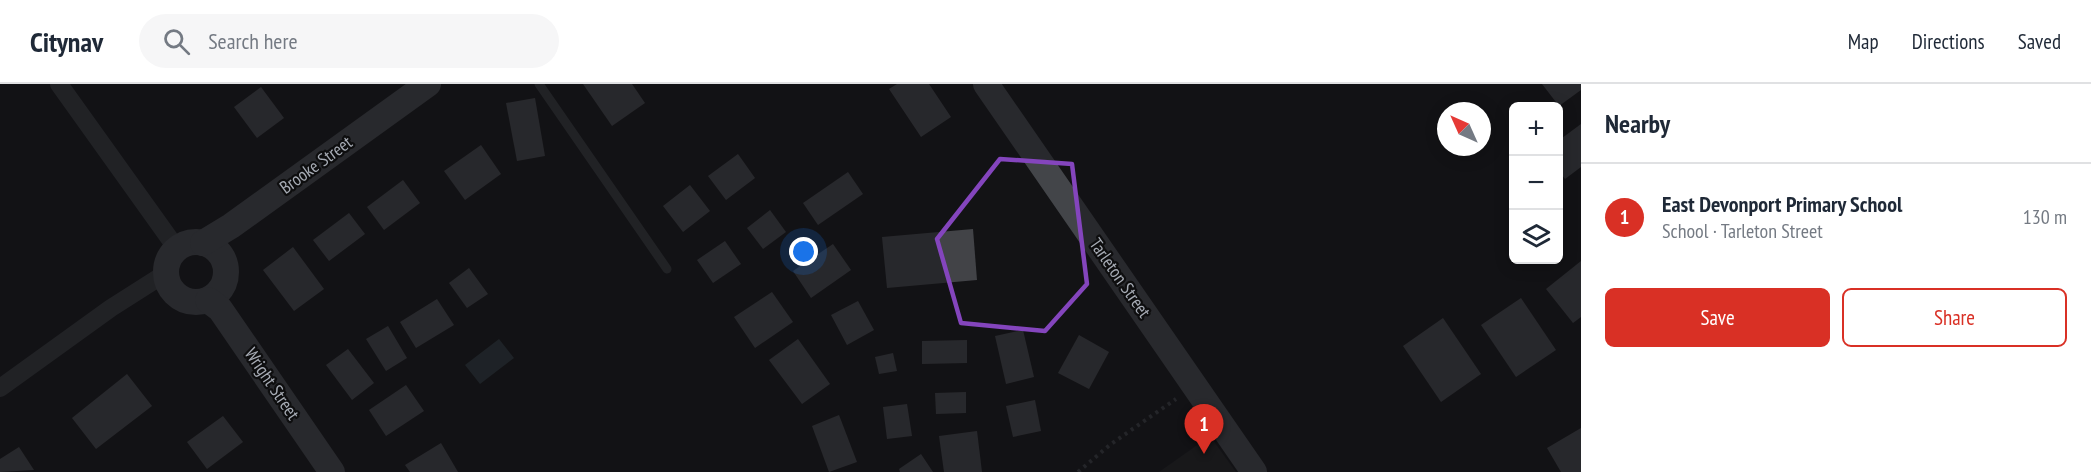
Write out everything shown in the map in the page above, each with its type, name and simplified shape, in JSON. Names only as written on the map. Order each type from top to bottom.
[{"type":"street","points":[[59,84],[177,249]]},
{"type":"street","name":"Brooke Street","points":[[203,243],[231,226],[428,84]]},
{"type":"street","name":"Tarleton Street","points":[[993,89],[1254,472]]},
{"type":"street","points":[[194,243],[203,243],[218,253],[225,269],[222,287],[208,300],[189,301],[180,298],[172,291],[166,273],[167,264],[177,249],[194,243]]},
{"type":"street","points":[[0,388],[111,308],[166,273]]},
{"type":"street","name":"Wright Street","points":[[208,300],[220,309],[332,472]]},
{"type":"lane","points":[[539,84],[667,269]]},
{"type":"path","points":[[1078,472],[1111,444],[1194,385]]},
{"type":"highlighted area","points":[[1000,159],[1072,164],[1087,284],[1045,331],[961,323],[937,239]]},
{"type":"shaded area","points":[[499,339],[514,358],[480,384],[465,365]]},
{"type":"shaded area","points":[[1210,436],[1236,472],[1159,472]]},
{"type":"building","points":[[583,84],[632,84],[645,103],[612,126]]},
{"type":"building","points":[[897,84],[929,84],[951,117],[921,137],[889,89]]},
{"type":"building","points":[[1542,84],[1581,84],[1581,90],[1563,103],[1556,102]]},
{"type":"building","points":[[261,87],[284,118],[257,138],[234,107]]},
{"type":"building","points":[[535,98],[545,156],[517,161],[506,103]]},
{"type":"building","points":[[1581,124],[1581,167],[1565,179],[1563,176],[1563,137]]},
{"type":"building","points":[[481,145],[501,174],[465,200],[444,171]]},
{"type":"building","points":[[738,154],[755,178],[726,200],[708,176]]},
{"type":"building","points":[[848,172],[863,194],[818,225],[803,203]]},
{"type":"building","points":[[403,180],[420,203],[384,230],[367,207]]},
{"type":"building","points":[[690,185],[710,211],[683,232],[663,206]]},
{"type":"building","points":[[770,210],[786,232],[763,249],[747,228]]},
{"type":"building","points":[[349,213],[365,234],[329,261],[313,240]]},
{"type":"building","points":[[973,229],[977,280],[887,288],[882,237]]},
{"type":"building","points":[[725,241],[741,264],[713,283],[697,260]]},
{"type":"building","points":[[833,244],[851,270],[811,298],[793,271]]},
{"type":"building","points":[[293,247],[324,289],[294,311],[263,270]]},
{"type":"building","points":[[1581,261],[1581,317],[1573,323],[1546,289]]},
{"type":"building","points":[[469,268],[488,294],[467,308],[449,283]]},
{"type":"building","points":[[772,292],[793,322],[755,348],[734,317]]},
{"type":"building","points":[[1521,298],[1556,350],[1516,377],[1481,325]]},
{"type":"building","points":[[437,299],[454,325],[416,348],[400,322]]},
{"type":"building","points":[[858,301],[874,330],[847,345],[831,315]]},
{"type":"building","points":[[1443,318],[1481,374],[1441,402],[1403,346]]},
{"type":"building","points":[[388,326],[407,358],[386,371],[366,339]]},
{"type":"building","points":[[1023,330],[1034,377],[1006,384],[995,336]]},
{"type":"building","points":[[1079,335],[1109,352],[1089,389],[1058,373]]},
{"type":"building","points":[[798,339],[830,384],[802,404],[769,360]]},
{"type":"building","points":[[967,340],[967,363],[922,364],[922,341]]},
{"type":"building","points":[[348,349],[374,383],[352,400],[326,365]]},
{"type":"building","points":[[893,353],[897,371],[879,374],[875,357]]},
{"type":"building","points":[[127,374],[152,406],[96,449],[72,418]]},
{"type":"building","points":[[406,385],[424,411],[386,436],[369,410]]},
{"type":"building","points":[[966,392],[966,413],[936,414],[935,393]]},
{"type":"building","points":[[1035,400],[1041,431],[1013,437],[1006,406]]},
{"type":"building","points":[[907,404],[912,436],[887,439],[883,407]]},
{"type":"building","points":[[839,415],[857,462],[829,472],[812,426]]},
{"type":"building","points":[[223,416],[243,442],[207,469],[187,442]]},
{"type":"building","points":[[1581,428],[1581,472],[1561,472],[1547,448]]},
{"type":"building","points":[[977,431],[982,472],[944,472],[939,436]]},
{"type":"building","points":[[441,443],[458,472],[410,472],[405,465]]},
{"type":"building","points":[[19,447],[34,470],[0,472],[0,459]]},
{"type":"building","points":[[921,454],[933,472],[900,472],[899,469]]},
{"type":"place","name":"East Devonport Primary School","points":[[1204,454]]}]
